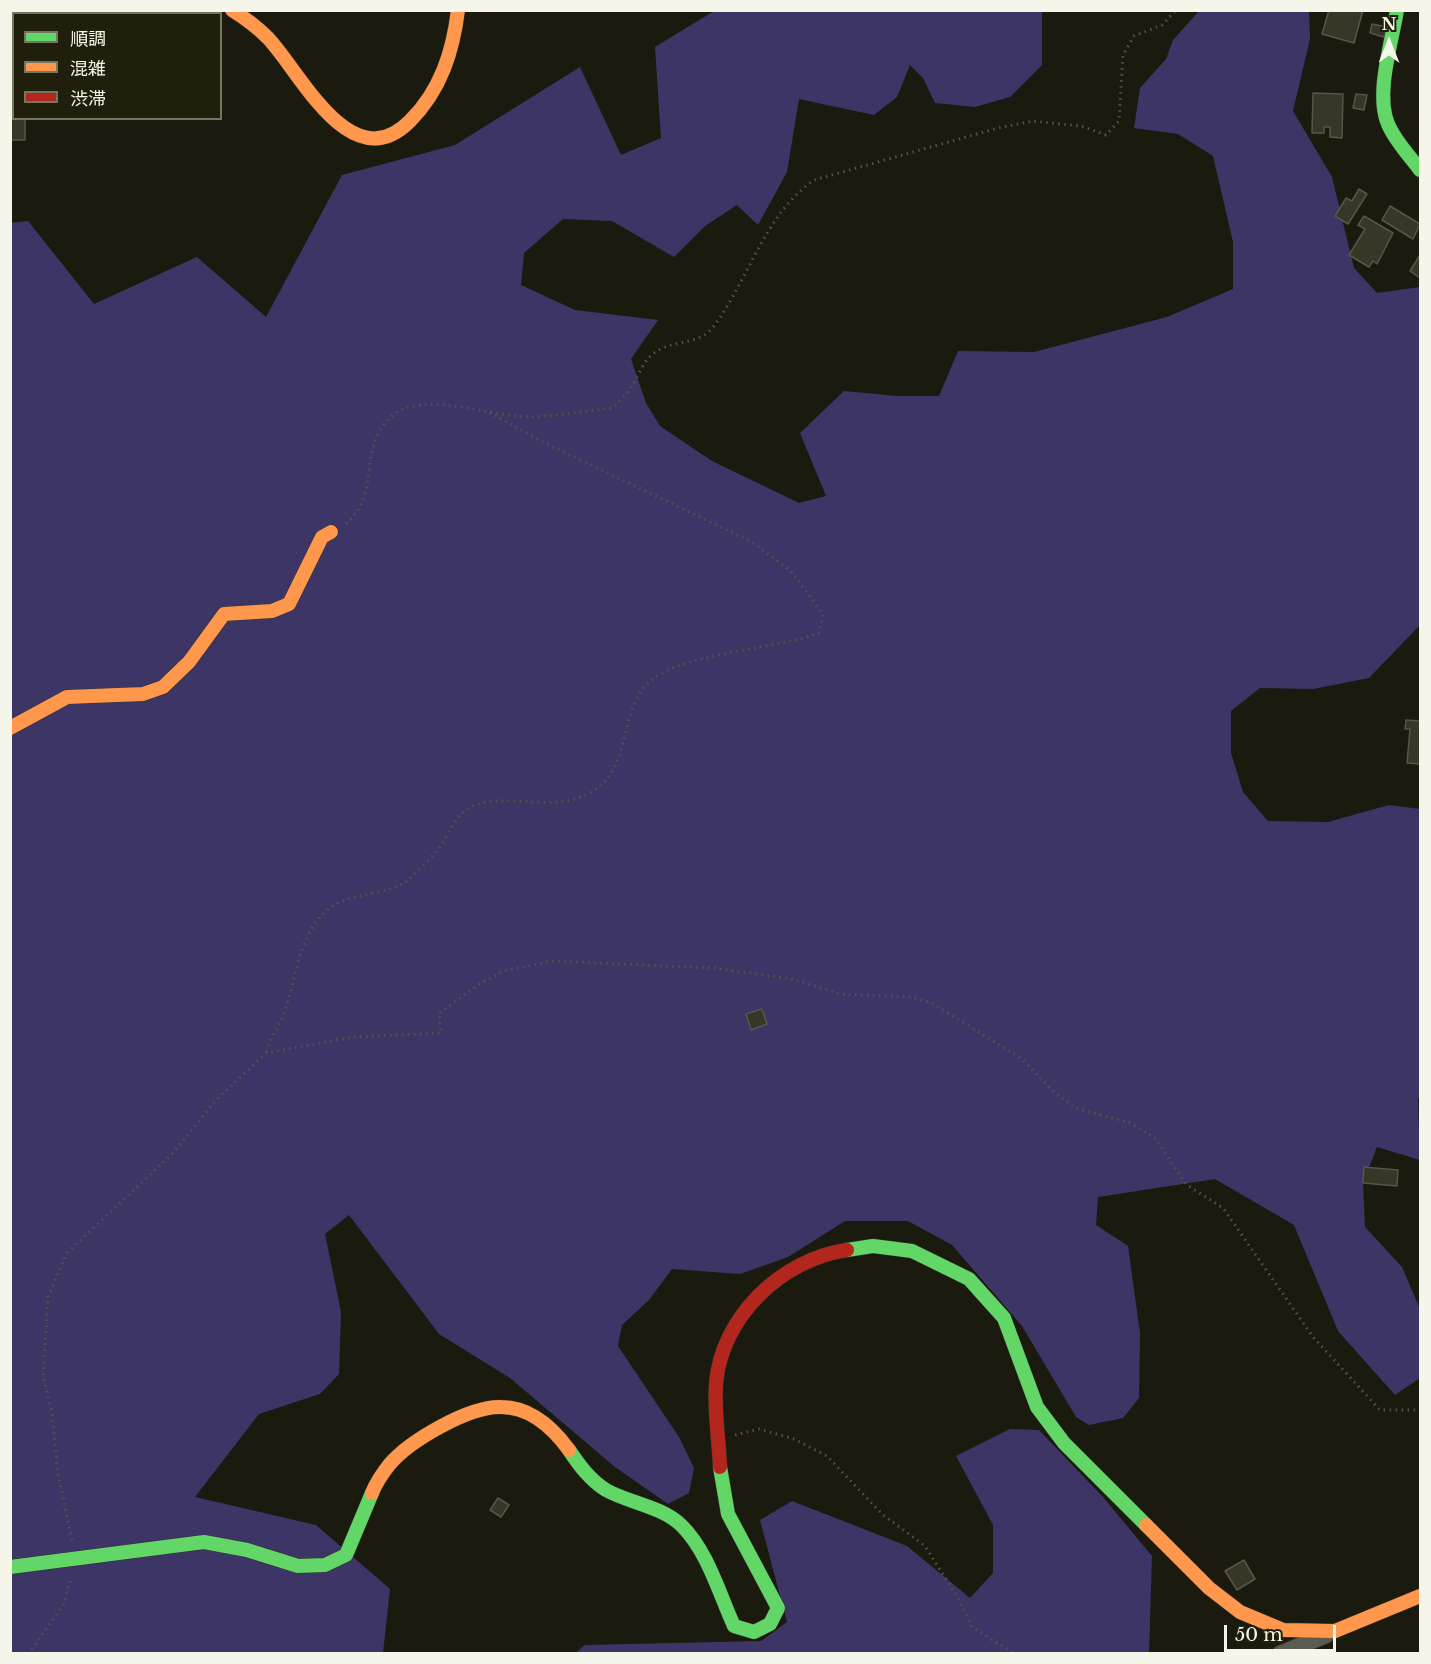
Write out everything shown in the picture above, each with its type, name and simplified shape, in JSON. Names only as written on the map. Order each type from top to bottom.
[{"type":"street","points":[[232,10],[247,17],[271,39],[335,121],[362,138],[385,136],[410,124],[450,56],[459,10]]},
{"type":"street","points":[[1397,10],[1384,101],[1385,117],[1395,136],[1420,170]]},
{"type":"street","points":[[10,728],[61,699],[76,695],[150,694],[164,686],[184,671],[209,630],[224,614],[272,611],[289,604],[322,537],[331,532]]},
{"type":"street","points":[[10,1567],[204,1542],[247,1551],[298,1566],[325,1565],[346,1555],[363,1511],[389,1465],[419,1439],[496,1406],[521,1411],[542,1421],[600,1486],[672,1518],[688,1530],[734,1626],[754,1632],[770,1624],[778,1608],[770,1587],[728,1514],[720,1473],[716,1383],[729,1337],[752,1302],[781,1275],[830,1252],[873,1246],[912,1251],[969,1279],[1004,1318],[1037,1407],[1064,1443],[1209,1588],[1240,1612],[1283,1630],[1335,1631]]},
{"type":"street","points":[[1280,1653],[1420,1596]]},
{"type":"path","points":[[331,532],[342,527],[357,513],[366,497],[371,453],[377,436],[385,422],[398,412],[418,405],[454,405],[517,416],[612,408],[629,391],[644,363],[657,351],[696,340],[712,328],[760,243],[797,192],[814,180],[998,128],[1033,121],[1081,126],[1106,135],[1119,121],[1123,55],[1134,36],[1162,25],[1176,10]]},
{"type":"path","points":[[266,1053],[269,1038],[282,1021],[292,994],[303,950],[313,926],[336,903],[359,894],[390,889],[405,882],[437,850],[453,823],[466,810],[482,803],[558,803],[592,792],[618,764],[637,699],[647,684],[671,668],[819,633],[823,614],[791,571],[752,542],[543,442],[487,411]]},
{"type":"path","points":[[28,1653],[64,1604],[76,1558],[58,1474],[52,1413],[43,1378],[48,1297],[67,1254],[171,1154],[216,1100],[266,1053],[353,1036],[441,1033],[439,1013],[478,985],[504,971],[551,961],[714,968],[792,979],[840,994],[910,997],[932,1003],[1022,1059],[1053,1091],[1075,1108],[1130,1123],[1154,1137],[1187,1185],[1223,1208],[1313,1337],[1380,1410],[1420,1410]]},
{"type":"path","points":[[717,1440],[759,1429],[794,1439],[827,1456],[882,1514],[925,1546],[958,1598],[972,1627],[1015,1653]]},
{"type":"shaded area","points":[[714,11],[1042,11],[1042,65],[1010,97],[975,107],[935,103],[923,78],[910,65],[897,97],[874,115],[799,99],[787,172],[758,225],[737,205],[705,226],[674,257],[612,221],[563,219],[524,253],[521,285],[575,310],[658,320],[631,359],[646,403],[660,426],[712,461],[799,503],[826,496],[800,433],[844,391],[897,396],[939,396],[958,351],[1034,352],[1167,317],[1233,289],[1233,242],[1213,156],[1178,134],[1134,128],[1140,88],[1166,59],[1173,40],[1199,11],[1309,11],[1310,39],[1293,111],[1332,177],[1354,268],[1377,293],[1420,287],[1420,625],[1369,678],[1313,689],[1260,688],[1231,711],[1231,753],[1243,792],[1268,821],[1328,822],[1389,805],[1420,809],[1420,1097],[1418,1099],[1420,1160],[1377,1147],[1363,1183],[1365,1227],[1402,1267],[1420,1309],[1420,1378],[1395,1395],[1338,1331],[1294,1225],[1215,1179],[1098,1197],[1096,1225],[1128,1246],[1140,1333],[1139,1398],[1123,1418],[1089,1425],[1076,1417],[1022,1326],[952,1245],[908,1221],[845,1221],[788,1257],[740,1274],[672,1269],[649,1300],[622,1325],[618,1346],[679,1437],[694,1468],[689,1493],[668,1504],[615,1467],[510,1378],[439,1334],[349,1215],[325,1234],[341,1312],[339,1374],[320,1394],[259,1414],[195,1497],[316,1525],[390,1589],[383,1653],[11,1653],[10,223],[28,221],[94,304],[197,257],[266,317],[342,175],[455,145],[580,67],[621,155],[661,138],[655,47]]},
{"type":"shaded area","points":[[1010,1429],[1039,1430],[1103,1497],[1152,1556],[1149,1653],[574,1654],[585,1645],[761,1641],[787,1622],[760,1520],[792,1501],[907,1546],[970,1598],[993,1573],[993,1525],[956,1456]]},
{"type":"building","points":[[1329,10],[1363,10],[1354,43],[1322,34]]},
{"type":"building","points":[[1372,24],[1387,27],[1384,37],[1370,33]]},
{"type":"building","points":[[10,69],[12,69],[12,120],[25,120],[25,140],[10,140]]},
{"type":"building","points":[[1313,93],[1343,94],[1342,138],[1330,137],[1330,127],[1324,127],[1324,133],[1312,133]]},
{"type":"building","points":[[1356,94],[1367,95],[1364,110],[1353,108]]},
{"type":"building","points":[[1359,189],[1367,194],[1348,224],[1335,216],[1346,198],[1352,201]]},
{"type":"building","points":[[1390,206],[1420,224],[1413,239],[1382,220]]},
{"type":"building","points":[[1364,216],[1393,233],[1377,264],[1373,261],[1369,267],[1349,255],[1365,229],[1358,225]]},
{"type":"building","points":[[1420,255],[1420,278],[1410,271]]},
{"type":"building","points":[[1406,720],[1420,721],[1420,764],[1407,763],[1410,729],[1405,729]]},
{"type":"building","points":[[762,1009],[767,1024],[751,1030],[746,1014]]},
{"type":"building","points":[[1364,1167],[1398,1170],[1397,1186],[1363,1183]]},
{"type":"building","points":[[498,1498],[509,1505],[501,1517],[490,1510]]},
{"type":"building","points":[[1244,1560],[1255,1579],[1237,1590],[1225,1571]]},
{"type":"traffic: fast","points":[[1397,10],[1384,83],[1384,112],[1394,136],[1420,170]]},
{"type":"traffic: fast","points":[[847,1250],[873,1246],[912,1251],[969,1279],[1004,1318],[1037,1407],[1064,1443],[1146,1525]]},
{"type":"traffic: fast","points":[[569,1450],[581,1467],[600,1486],[664,1513],[681,1525],[705,1559],[734,1626],[754,1632],[770,1624],[778,1608],[728,1514],[720,1467]]},
{"type":"traffic: fast","points":[[10,1567],[204,1542],[247,1550],[298,1566],[325,1565],[346,1555],[372,1493]]},
{"type":"traffic: slow","points":[[232,10],[268,38],[329,115],[348,130],[368,138],[388,136],[410,121],[421,109],[444,69],[453,40],[458,10]]},
{"type":"traffic: slow","points":[[10,728],[67,697],[143,694],[163,687],[189,662],[224,614],[272,611],[289,604],[322,537],[331,532]]},
{"type":"traffic: slow","points":[[372,1493],[389,1465],[410,1446],[440,1427],[473,1412],[488,1408],[512,1408],[531,1415],[556,1434],[569,1450]]},
{"type":"traffic: slow","points":[[1146,1525],[1209,1588],[1240,1612],[1283,1630],[1335,1631],[1420,1596]]},
{"type":"traffic: jam","points":[[720,1467],[716,1384],[720,1359],[729,1336],[759,1295],[778,1279],[800,1265],[847,1250]]}]
